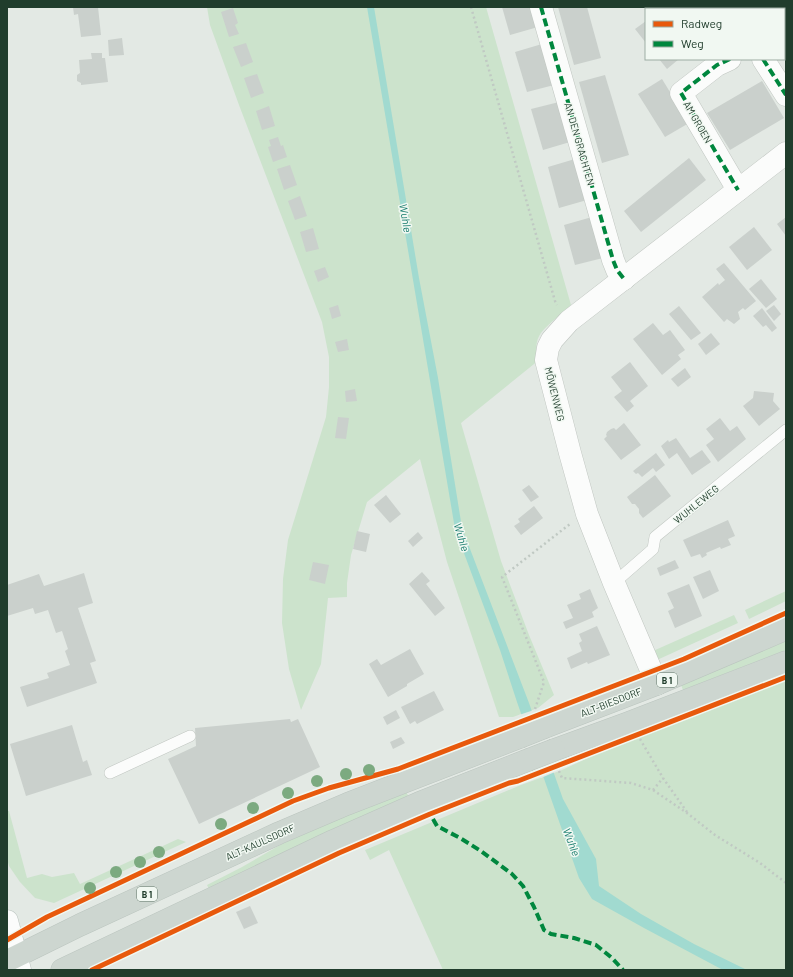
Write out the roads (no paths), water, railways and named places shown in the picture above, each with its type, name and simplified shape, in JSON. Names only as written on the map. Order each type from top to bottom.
[{"type":"main road","name":"ALT-BIESDORF","points":[[520,737],[540,718],[657,684],[786,629]]},
{"type":"main road","points":[[62,970],[333,841],[419,803],[528,760],[557,760],[628,723],[786,662]]},
{"type":"main road","name":"ALT-KAULSDORF","points":[[14,963],[87,922],[279,833],[347,804],[520,737]]},
{"type":"street","name":"AN DEN GRACHTEN","points":[[541,7],[613,260],[617,270],[624,279]]},
{"type":"street","points":[[764,60],[786,96]]},
{"type":"street","name":"AM GROEN","points":[[720,61],[681,93],[738,190]]},
{"type":"street","name":"MÖWENWEG","points":[[657,684],[614,583],[587,514],[546,360],[548,348],[552,340],[569,321],[786,153]]},
{"type":"street","points":[[7,921],[14,963]]},
{"type":"lane","name":"WUHLEWEG","points":[[614,583],[653,549],[655,537],[786,430]]},
{"type":"lane","points":[[110,772],[190,736]]},
{"type":"water","name":"Wuhle","points":[[367,7],[374,7],[419,278],[438,378],[462,528],[529,703],[563,799],[596,859],[599,886],[641,914],[694,944],[747,970],[723,970],[644,928],[592,899],[579,878],[500,650],[455,529]]}]
